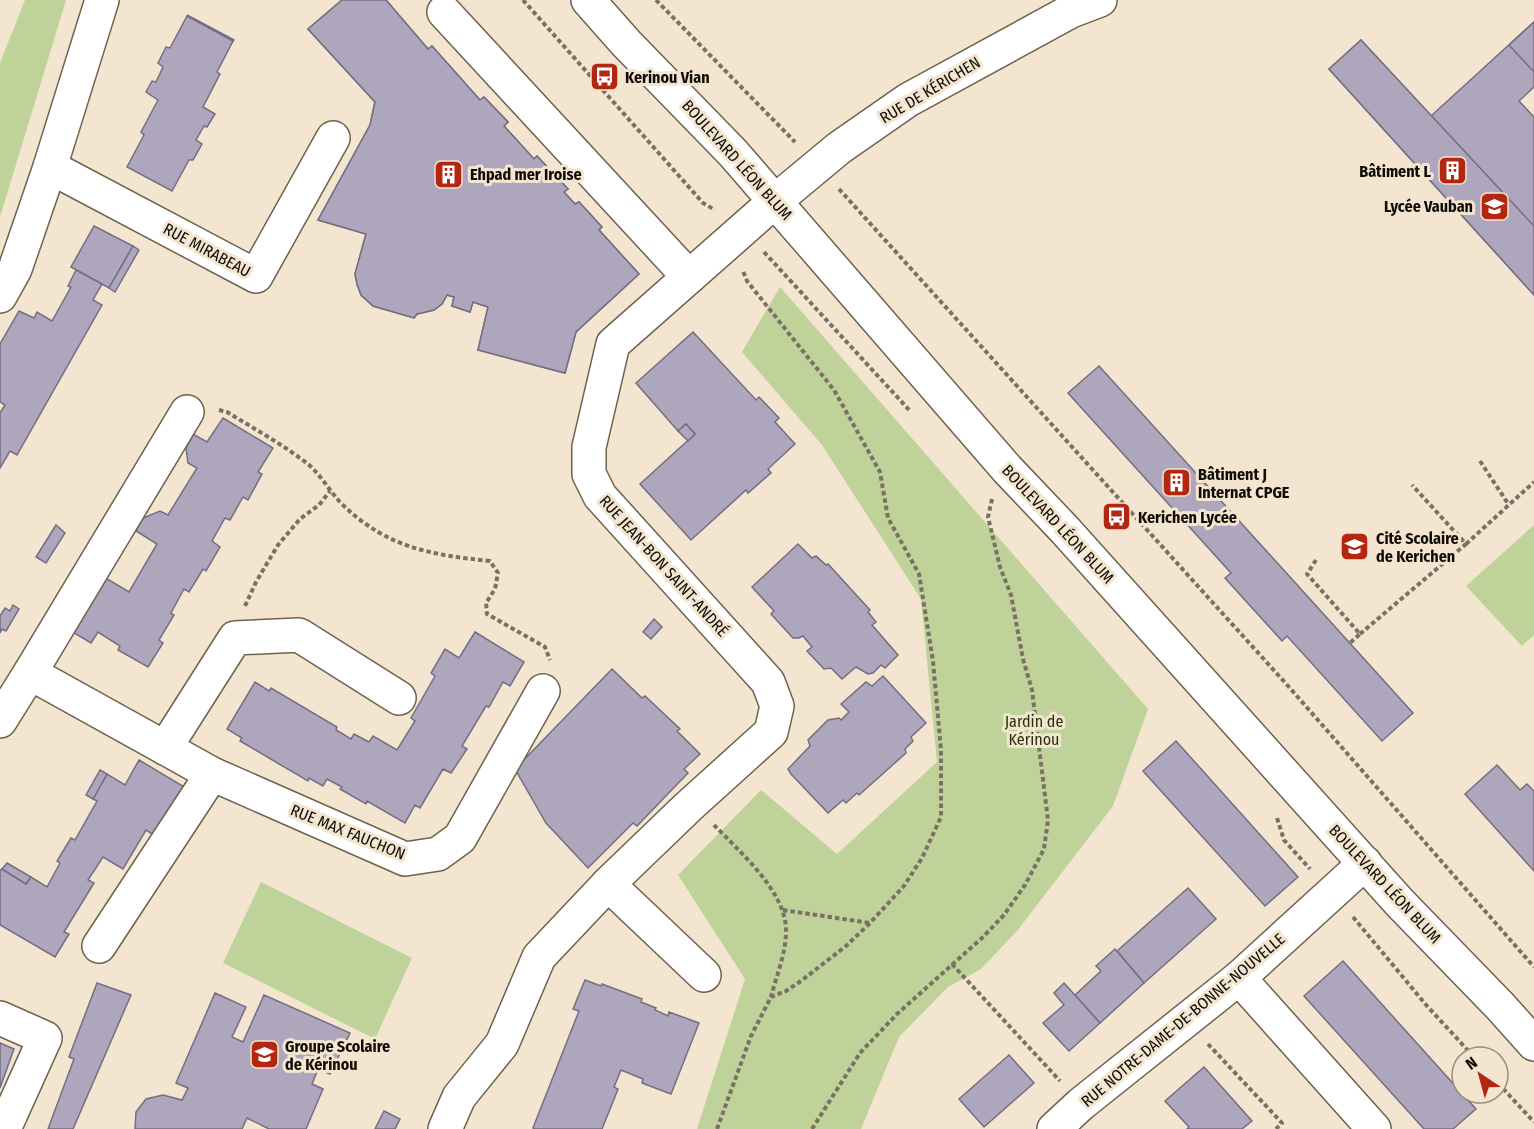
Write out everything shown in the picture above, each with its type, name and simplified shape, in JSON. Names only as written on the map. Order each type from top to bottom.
[{"type":"street","points":[[0,296],[15,269],[51,167],[102,0]]},
{"type":"street","name":"BOULEVARD LÉON BLUM","points":[[588,0],[626,43],[733,153],[1007,469],[1365,863],[1534,1044]]},
{"type":"street","name":"RUE DE KÉRICHEN","points":[[774,202],[839,148],[908,100],[1071,11],[1100,0]]},
{"type":"street","points":[[444,12],[689,277]]},
{"type":"street","name":"RUE MIRABEAU","points":[[51,167],[256,276],[333,138]]},
{"type":"street","name":"RUE JEAN-BON SAINT-ANDRÉ","points":[[445,1129],[459,1097],[502,1044],[539,957],[608,884],[771,732],[777,706],[768,682],[600,496],[589,474],[589,447],[613,344],[774,202]]},
{"type":"street","points":[[0,721],[187,412]]},
{"type":"street","points":[[165,748],[235,638],[299,635],[399,698]]},
{"type":"street","name":"RUE MAX FAUCHON","points":[[30,673],[212,774],[405,859],[438,854],[460,838],[543,691]]},
{"type":"street","points":[[99,946],[212,774]]},
{"type":"street","name":"RUE NOTRE-DAME-DE-BONNE-NOUVELLE","points":[[1054,1129],[1081,1104],[1239,978],[1365,863]]},
{"type":"street","points":[[608,884],[704,975]]},
{"type":"street","points":[[1239,978],[1374,1129]]},
{"type":"street","points":[[0,1018],[45,1038],[4,1129]]},
{"type":"path","points":[[523,0],[703,202],[912,413]]},
{"type":"path","points":[[656,0],[818,165],[1296,695],[1534,966]]},
{"type":"path","points":[[736,236],[747,281],[834,390],[880,472],[888,518],[919,574],[934,672],[941,750],[942,817],[922,858],[904,886],[870,923],[801,981],[771,997]]},
{"type":"path","points":[[187,412],[204,406],[227,412],[304,461],[317,472],[330,491],[365,523],[401,544],[437,556],[461,556],[490,561],[498,573],[495,589],[486,603],[487,614],[545,647],[551,659],[543,691]]},
{"type":"path","points":[[1480,461],[1509,505]]},
{"type":"path","points":[[812,1129],[860,1053],[897,1014],[1004,915],[1026,885],[1044,849],[1048,820],[1032,690],[1023,659],[1011,595],[1000,567],[988,517],[992,500],[1007,469]]},
{"type":"path","points":[[1350,643],[1466,544],[1534,482]]},
{"type":"path","points":[[1412,485],[1466,544]]},
{"type":"path","points":[[235,638],[247,601],[278,545],[300,519],[319,506],[330,491]]},
{"type":"path","points":[[984,492],[999,509]]},
{"type":"path","points":[[1316,560],[1307,574],[1360,634]]},
{"type":"path","points":[[693,803],[773,890],[783,910],[787,931],[771,997],[751,1036],[717,1129]]},
{"type":"path","points":[[1276,814],[1284,840],[1311,871]]},
{"type":"path","points":[[783,910],[870,923]]},
{"type":"path","points":[[1348,912],[1463,1045]]},
{"type":"path","points":[[952,964],[1081,1104]]},
{"type":"path","points":[[1186,1020],[1282,1123],[1276,1129]]},
{"type":"path","points":[[1510,1096],[1534,1122]]},
{"type":"green space","points":[[25,0],[66,0],[0,217],[0,63]]},
{"type":"green space","name":"Jardin de Kérinou","points":[[780,287],[1148,709],[1113,806],[1017,931],[981,969],[948,987],[899,1037],[861,1129],[697,1129],[745,979],[678,875],[761,790],[837,854],[937,762],[921,599],[822,445],[742,352]]},
{"type":"green space","points":[[1534,525],[1534,635],[1522,646],[1466,586]]},
{"type":"green space","points":[[261,882],[412,958],[375,1039],[223,963]]},
{"type":"building","name":"Ehpad mer Iroise","points":[[342,0],[386,0],[428,49],[432,46],[480,100],[484,97],[508,122],[504,126],[534,159],[537,156],[568,189],[564,192],[575,204],[579,202],[602,227],[599,230],[639,274],[576,332],[565,373],[478,350],[488,307],[473,302],[470,312],[452,306],[454,297],[447,295],[442,304],[434,310],[417,314],[414,318],[373,306],[361,295],[355,274],[366,234],[318,220],[370,125],[375,102],[308,29]],"holes":[[[411,223],[436,230],[429,257],[405,251]]]},
{"type":"building","name":"Ehpad mer Iroise","points":[[342,0],[386,0],[428,49],[432,46],[480,100],[484,97],[508,122],[504,126],[534,159],[537,156],[568,189],[564,192],[575,204],[579,202],[602,227],[599,230],[639,274],[576,332],[565,373],[478,350],[488,307],[473,302],[470,312],[452,306],[454,297],[447,295],[442,304],[434,310],[417,314],[414,318],[373,306],[361,295],[355,274],[366,234],[318,220],[370,125],[375,102],[308,29]]},
{"type":"building","points":[[187,15],[204,24],[234,40],[233,41]]},
{"type":"building","points":[[187,16],[233,41],[217,72],[220,74],[203,107],[215,114],[207,127],[204,126],[196,140],[202,144],[193,160],[189,160],[172,191],[127,167],[144,135],[141,132],[158,100],[146,92],[152,81],[156,82],[163,67],[158,63],[166,47],[170,48]]},
{"type":"building","name":"Lycée Vauban","points":[[1534,22],[1534,87],[1519,101],[1534,117],[1534,295],[1329,69],[1361,40],[1431,116]]},
{"type":"building","points":[[1534,22],[1534,72],[1509,45]]},
{"type":"building","name":"Bâtiment L","points":[[1361,40],[1534,226],[1534,295],[1329,69]]},
{"type":"building","points":[[94,226],[133,246],[109,288],[71,267]]},
{"type":"building","points":[[133,246],[139,250],[115,292],[109,288]]},
{"type":"building","points":[[76,270],[102,284],[93,300],[102,305],[17,455],[10,451],[0,468],[0,413],[5,405],[0,402],[0,344],[19,311],[34,318],[37,312],[52,321],[71,287],[68,286]]},
{"type":"building","points":[[693,332],[756,400],[759,397],[779,418],[775,422],[795,444],[768,469],[771,473],[748,493],[746,490],[691,540],[640,484],[695,434],[686,424],[678,431],[636,383]]},
{"type":"building","name":"Bâtiment J Internat CPGE","points":[[1099,366],[1413,713],[1382,741],[1287,636],[1282,641],[1225,578],[1231,573],[1068,393]]},
{"type":"building","points":[[223,418],[273,448],[258,472],[262,474],[248,500],[243,497],[230,520],[225,518],[212,541],[220,547],[206,571],[203,569],[189,592],[184,589],[171,613],[174,615],[159,640],[163,643],[148,667],[118,650],[120,646],[98,632],[91,643],[66,628],[99,574],[129,592],[157,544],[136,531],[143,518],[160,511],[168,515],[197,468],[188,463],[186,448],[193,434],[207,442]]},
{"type":"building","points":[[686,424],[695,434],[688,441],[678,431]]},
{"type":"building","points":[[56,525],[65,533],[46,563],[36,557]]},
{"type":"building","points":[[798,544],[812,558],[816,556],[826,565],[828,564],[870,610],[868,612],[876,622],[872,625],[898,655],[885,668],[881,665],[873,673],[868,674],[856,667],[842,679],[831,668],[824,669],[807,651],[812,647],[803,636],[793,638],[771,614],[774,611],[752,587]]},
{"type":"building","points":[[13,605],[19,609],[6,631],[2,629],[0,633],[0,616],[5,608],[10,611]]},
{"type":"building","points":[[654,619],[662,627],[651,639],[643,632]]},
{"type":"building","points":[[475,632],[524,662],[510,686],[503,682],[489,707],[486,706],[462,746],[467,749],[451,773],[443,769],[420,808],[415,805],[405,823],[367,801],[366,804],[327,779],[323,786],[309,778],[308,781],[240,741],[242,738],[227,729],[255,682],[269,691],[271,688],[337,727],[336,730],[351,739],[354,734],[369,742],[373,736],[397,750],[415,721],[411,718],[435,676],[431,673],[445,649],[459,658]]},
{"type":"building","points":[[612,669],[642,698],[645,696],[680,729],[677,731],[700,754],[684,769],[688,773],[637,826],[633,823],[588,868],[546,823],[515,769]]},
{"type":"building","points":[[883,676],[926,723],[911,737],[913,741],[905,749],[906,753],[859,795],[857,793],[846,803],[843,800],[828,813],[788,769],[810,746],[808,740],[828,720],[839,718],[841,720],[849,712],[841,704],[866,682],[872,686]]},
{"type":"building","points":[[1176,741],[1298,877],[1265,906],[1143,771]]},
{"type":"building","points":[[139,760],[186,788],[157,837],[146,830],[123,869],[103,857],[88,880],[94,883],[64,932],[69,934],[55,957],[0,925],[0,870],[2,869],[26,884],[31,877],[47,887],[60,863],[57,861],[71,838],[75,840],[97,801],[93,799],[107,774],[125,785]]},
{"type":"building","points":[[1497,765],[1520,790],[1527,784],[1534,791],[1534,871],[1465,794]]},
{"type":"building","points":[[100,770],[107,774],[93,799],[86,795]]},
{"type":"building","points":[[7,863],[31,877],[26,884],[2,869]]},
{"type":"building","points":[[1188,888],[1216,919],[1144,983],[1117,951]]},
{"type":"building","points":[[1115,949],[1144,983],[1100,1023],[1075,995],[1101,971],[1096,966]]},
{"type":"building","points":[[1343,961],[1450,1080],[1450,1105],[1472,1105],[1476,1109],[1453,1129],[1424,1129],[1304,996]]},
{"type":"building","points":[[585,980],[642,999],[641,1002],[668,1016],[669,1012],[699,1023],[671,1094],[642,1083],[643,1079],[621,1070],[614,1087],[618,1089],[602,1129],[535,1129],[533,1128],[579,1011],[573,1009]]},
{"type":"building","points":[[97,983],[131,995],[73,1129],[48,1129],[74,1059],[69,1057]]},
{"type":"building","points":[[1064,983],[1100,1023],[1069,1051],[1043,1023],[1064,1005],[1054,993]]},
{"type":"building","name":"Groupe Scolaire de Kérinou","points":[[215,993],[246,1007],[232,1037],[243,1042],[264,995],[350,1033],[330,1074],[318,1069],[312,1084],[323,1089],[306,1129],[269,1129],[247,1118],[242,1129],[135,1129],[136,1112],[146,1099],[163,1095],[182,1100],[188,1088],[176,1083]]},
{"type":"building","points":[[0,1043],[14,1049],[0,1088]]},
{"type":"building","points":[[1009,1055],[1034,1083],[984,1127],[959,1099]]},
{"type":"building","points":[[1204,1067],[1252,1121],[1242,1129],[1187,1129],[1189,1127],[1165,1101]]},
{"type":"building","points":[[384,1111],[400,1119],[395,1129],[375,1129]]},
{"type":"place","name":"Kerinou Vian","points":[[604,77]]},
{"type":"place","name":"Bâtiment L","points":[[1452,171]]},
{"type":"place","name":"Ehpad mer Iroise","points":[[449,174]]},
{"type":"place","name":"Lycée Vauban","points":[[1494,206]]},
{"type":"place","name":"Bâtiment J Internat CPGE","points":[[1177,483]]},
{"type":"place","name":"Kerichen Lycée","points":[[1117,517]]},
{"type":"place","name":"Cité Scolaire de Kerichen","points":[[1355,547]]},
{"type":"place","name":"Groupe Scolaire de Kérinou","points":[[264,1055]]}]
